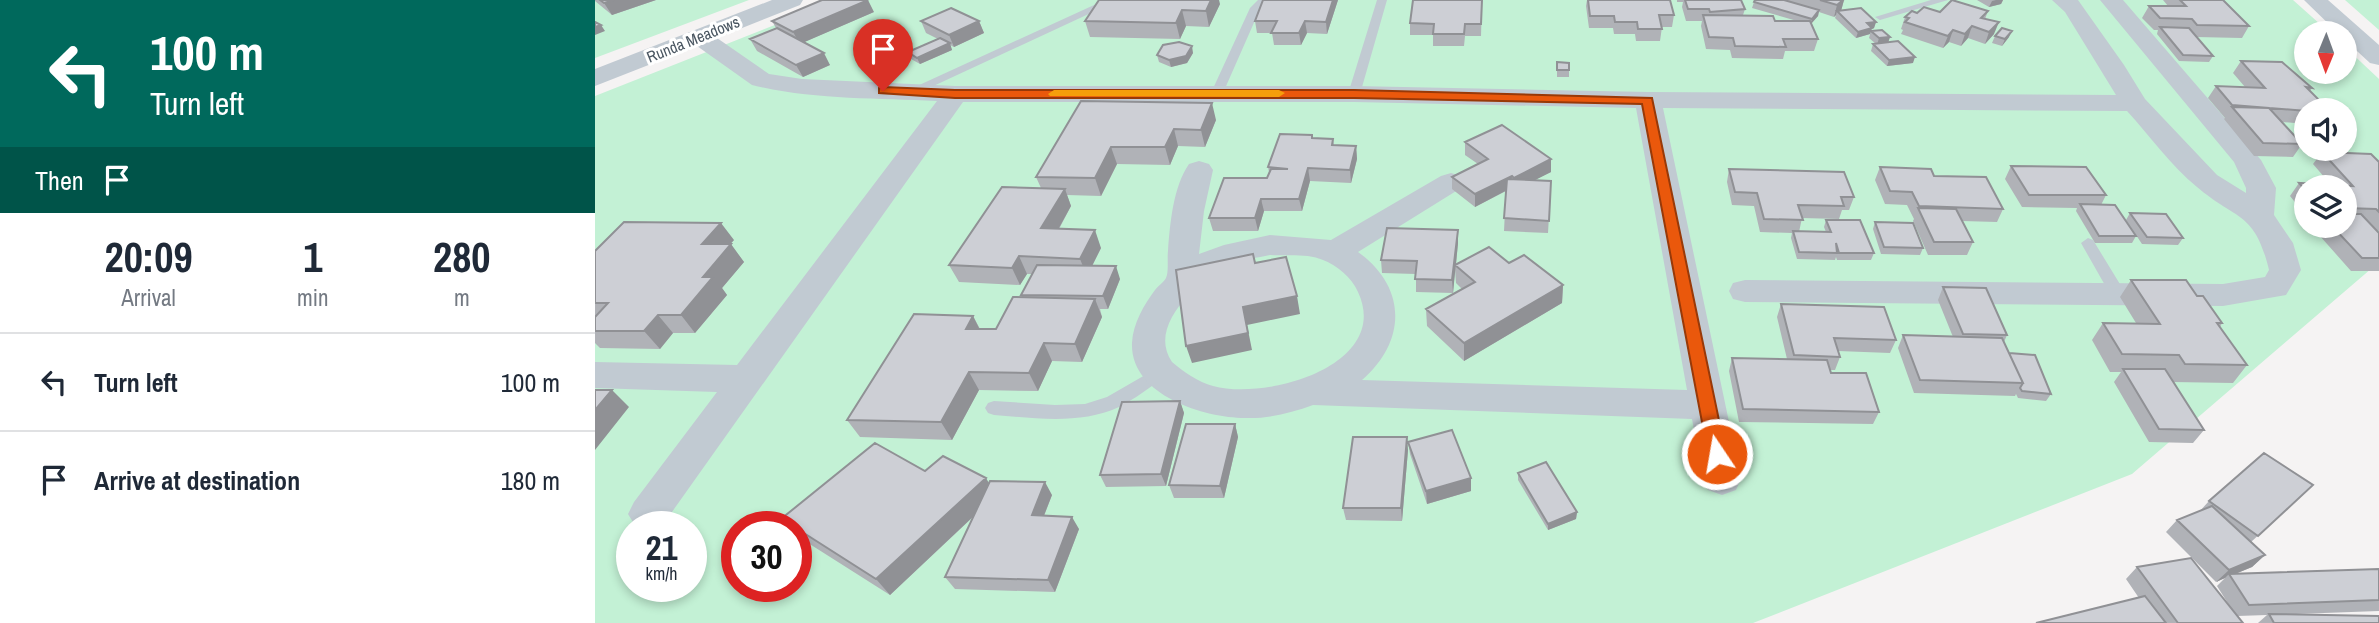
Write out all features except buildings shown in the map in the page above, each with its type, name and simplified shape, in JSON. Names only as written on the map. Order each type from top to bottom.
[{"type":"street","name":"Runda Meadows","points":[[595,78],[792,0]]},
{"type":"street","points":[[1745,291],[2223,295],[2275,287],[2285,270],[2278,243],[2259,215],[2207,180],[2134,103],[2106,55],[2073,7],[2063,0]]},
{"type":"street","points":[[2112,0],[2247,160],[2261,188],[2259,215]]},
{"type":"street","points":[[2315,0],[2379,58]]},
{"type":"street","points":[[698,36],[761,80],[779,85],[910,92],[2134,103]]},
{"type":"street","points":[[650,511],[955,94]]},
{"type":"street","points":[[1648,100],[1722,479]]},
{"type":"street","points":[[1182,279],[1192,191],[1199,170]]},
{"type":"street","points":[[1334,252],[1451,182]]},
{"type":"street","points":[[1270,245],[1334,252],[1355,265],[1377,293],[1379,328],[1357,364],[1314,392],[1269,405],[1222,404],[1183,390],[1159,373],[1152,360],[1151,337],[1160,306],[1182,279],[1223,256],[1270,245]]},
{"type":"street","points":[[595,375],[748,379]]},
{"type":"street","points":[[1314,392],[1707,405]]},
{"type":"lane","points":[[1217,93],[1255,8],[1264,0]]},
{"type":"lane","points":[[1354,94],[1382,0]]},
{"type":"lane","points":[[1880,17],[1943,0]]},
{"type":"lane","points":[[910,92],[1104,3]]},
{"type":"lane","points":[[2088,243],[2118,294]]},
{"type":"lane","points":[[995,408],[1063,412],[1087,410],[1111,403],[1159,373]]},
{"type":"green space","points":[[595,0],[749,0],[595,58]]},
{"type":"green space","points":[[838,0],[2293,0],[2317,21],[2294,21],[2294,84],[2357,84],[2357,58],[2379,79],[2379,262],[2132,474],[1753,623],[595,623],[595,96]]},
{"type":"green space","points":[[2345,0],[2379,0],[2379,30]]},
{"type":"slow traffic","points":[[1054,94],[1279,93]]},
{"type":"route","points":[[883,91],[955,94],[1354,94],[1648,100],[1717,454]]}]
